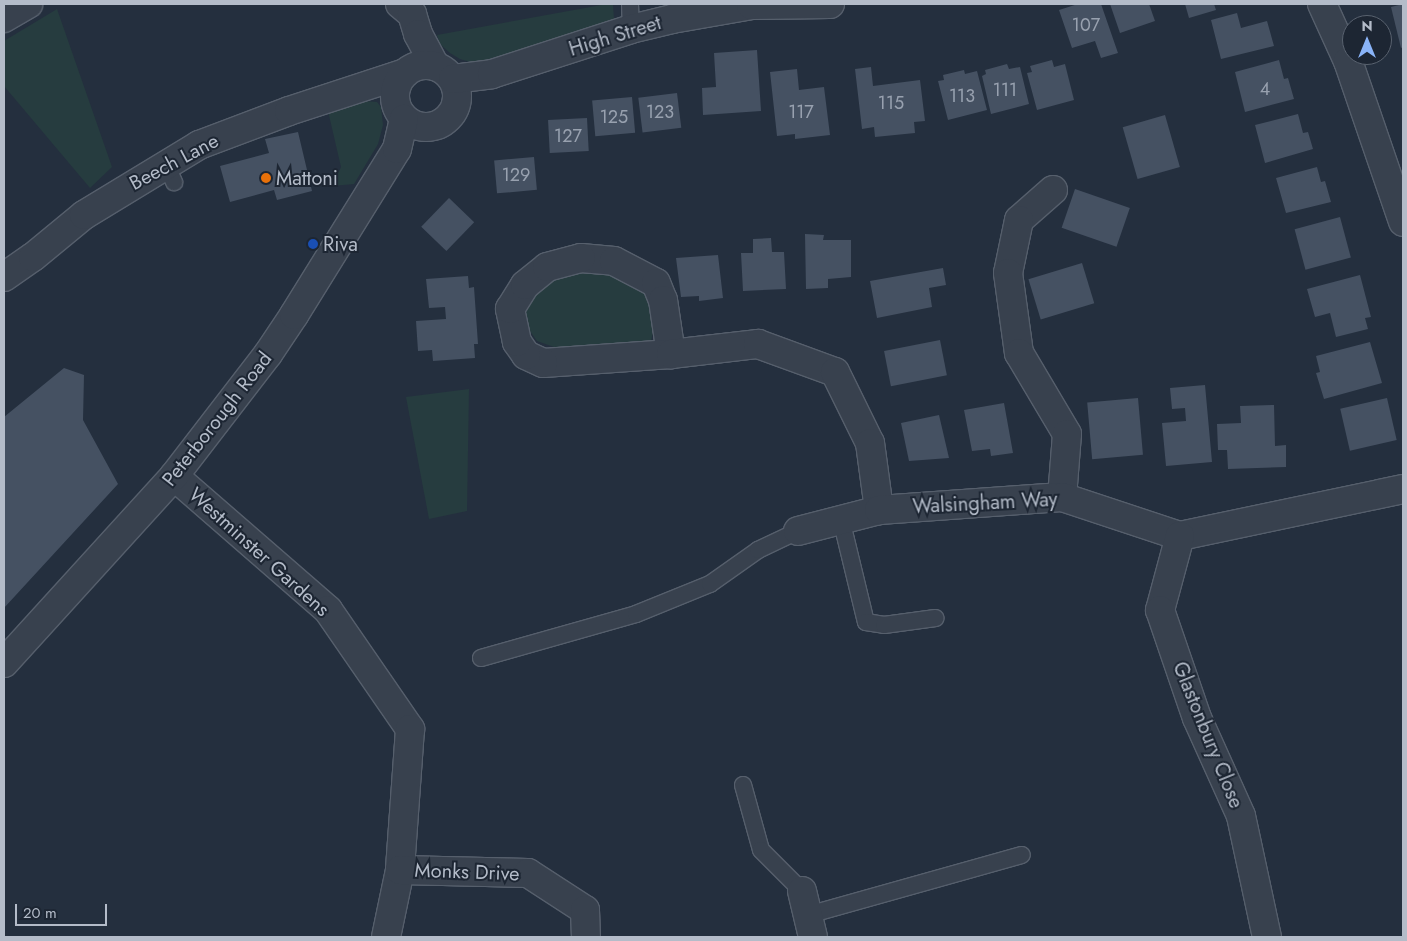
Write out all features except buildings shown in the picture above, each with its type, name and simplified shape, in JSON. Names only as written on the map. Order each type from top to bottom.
[{"type":"street","points":[[4,18],[28,4]]},
{"type":"street","points":[[400,4],[412,14],[418,34],[426,78],[396,106],[414,124]]},
{"type":"street","name":"High Street","points":[[426,78],[492,74],[631,16],[751,5],[830,4]]},
{"type":"street","points":[[1322,4],[1348,61],[1403,222]]},
{"type":"street","name":"Beech Lane","points":[[4,277],[84,215],[170,173],[199,145],[364,84],[426,78]]},
{"type":"street","name":"Peterborough Road","points":[[4,663],[174,476],[294,315],[414,124],[439,125],[450,117],[456,106],[426,78]]},
{"type":"street","points":[[1053,190],[1019,220],[1008,273],[1019,353],[1067,434],[1062,497]]},
{"type":"street","points":[[671,354],[664,300],[656,283],[614,260],[581,258],[547,267],[526,285],[510,309],[517,342],[526,355],[543,363],[671,354],[758,344],[835,372],[870,443],[879,510]]},
{"type":"street","name":"Westminster Gardens","points":[[174,476],[328,610],[410,729],[400,870],[386,937]]},
{"type":"street","points":[[1180,536],[1403,489]]},
{"type":"street","name":"Walsingham Way","points":[[798,531],[879,510],[1062,497],[1180,536]]},
{"type":"street","name":"Glastonbury Close","points":[[1180,536],[1160,610],[1197,718],[1241,816],[1267,937]]},
{"type":"street","name":"Monks Drive","points":[[400,870],[528,873],[585,910],[586,937]]},
{"type":"lane","points":[[841,519],[866,622],[884,625],[936,618]]},
{"type":"lane","points":[[481,658],[636,614],[710,584],[758,550],[798,531]]},
{"type":"lane","points":[[743,785],[761,850],[808,915],[1022,855]]},
{"type":"green space","points":[[613,4],[614,20],[488,61],[473,63],[460,59],[440,44],[437,35]]},
{"type":"green space","points":[[57,9],[112,167],[90,188],[4,86],[4,41]]},
{"type":"green space","points":[[362,101],[377,102],[381,107],[383,125],[378,144],[354,184],[332,186],[341,167],[328,111]]},
{"type":"green space","points":[[607,269],[652,294],[657,315],[651,341],[599,351],[554,347],[537,341],[530,331],[525,307],[540,284],[570,270]]},
{"type":"green space","points":[[469,389],[467,511],[429,519],[406,397]]},
{"type":"place","name":"Mattoni","points":[[266,178]]},
{"type":"place","name":"Riva","points":[[313,244]]}]
